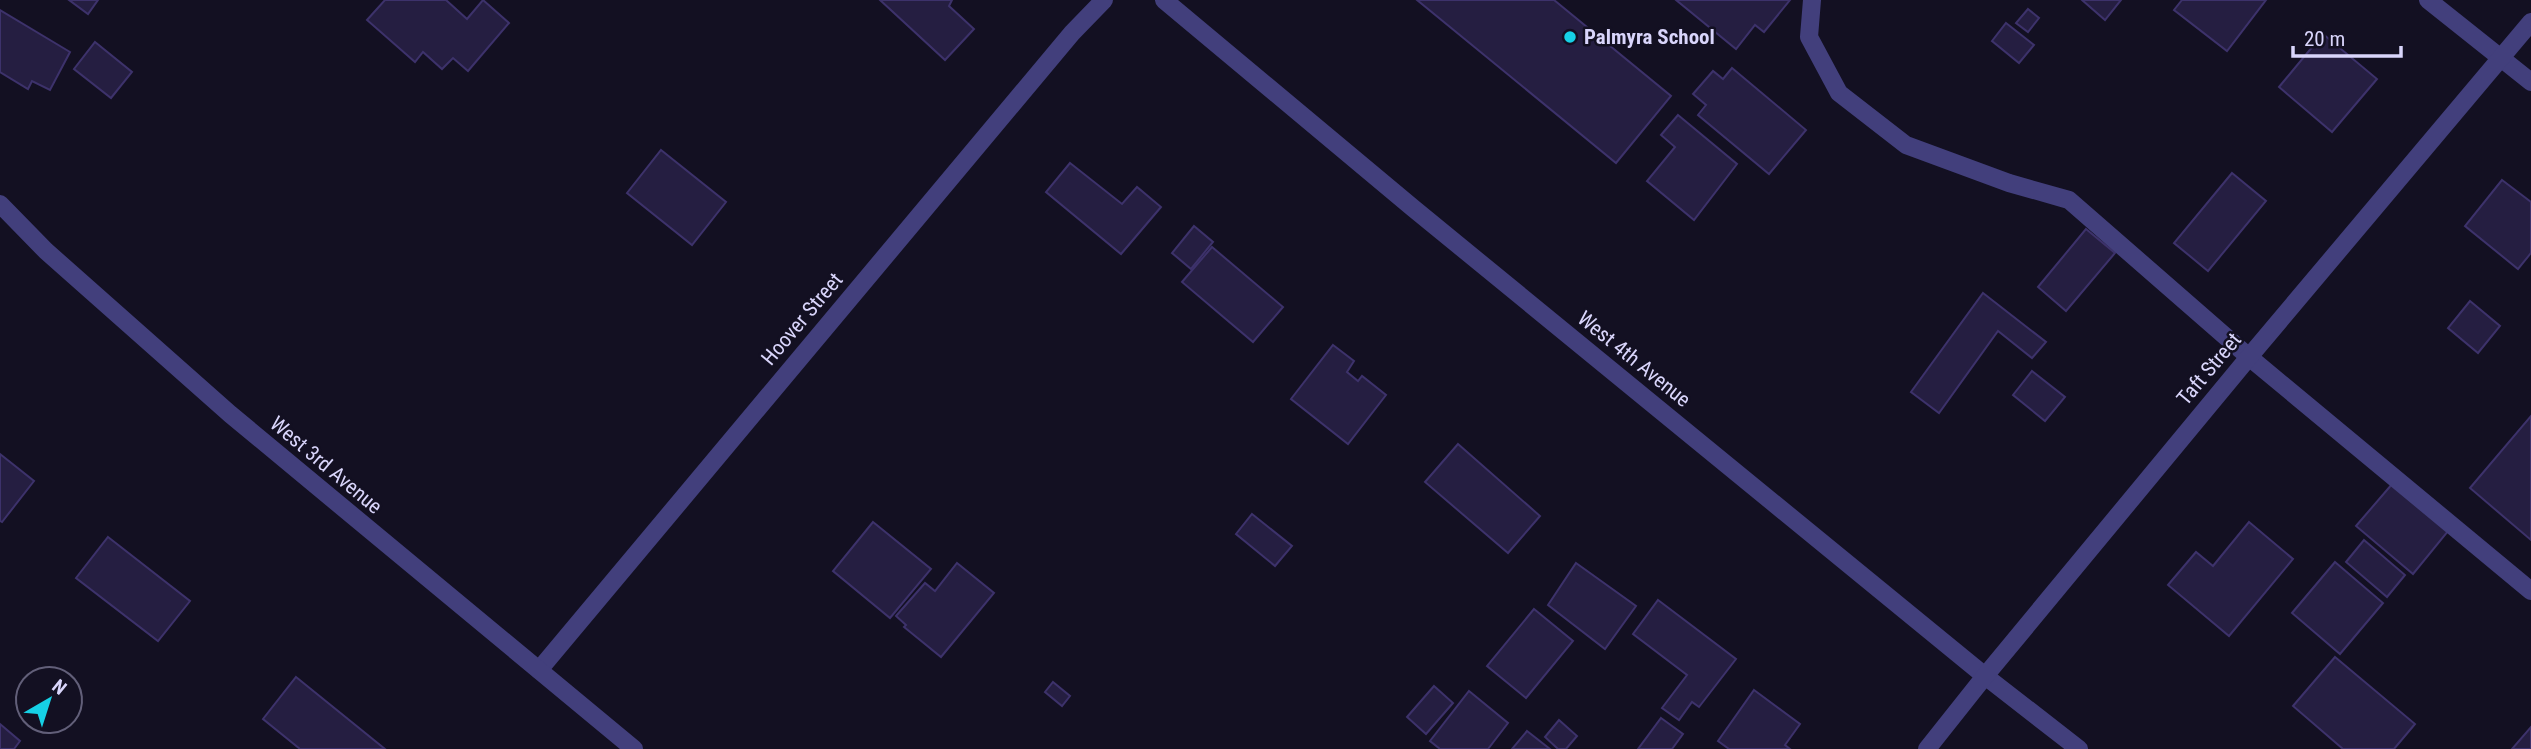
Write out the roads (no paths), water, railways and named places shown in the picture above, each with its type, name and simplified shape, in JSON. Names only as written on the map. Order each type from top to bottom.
[{"type":"street","name":"Hoover Street","points":[[539,670],[870,272],[1072,33],[1104,0]]},
{"type":"street","name":"West 4th Avenue","points":[[1164,0],[1413,208],[1985,676],[2079,749]]},
{"type":"street","points":[[1812,0],[1809,37],[1839,93],[1906,145],[2009,183],[2068,200],[2249,357],[2531,591]]},
{"type":"street","points":[[2428,0],[2531,82]]},
{"type":"street","name":"Taft Street","points":[[1927,749],[2249,357],[2531,22]]},
{"type":"street","name":"West 3rd Avenue","points":[[0,204],[46,251],[230,414],[634,749]]},
{"type":"place","name":"Palmyra School","points":[[1570,37]]}]
